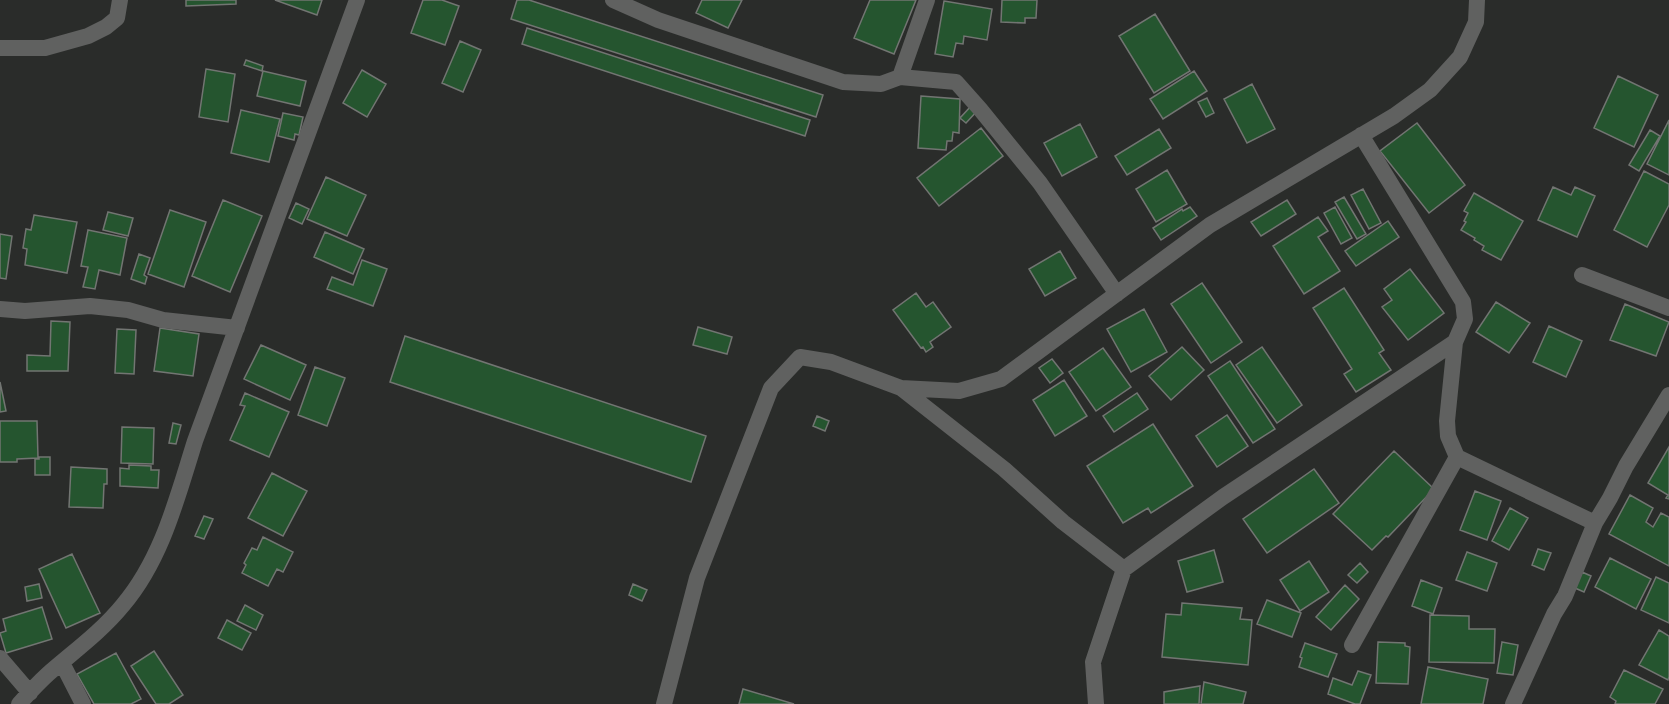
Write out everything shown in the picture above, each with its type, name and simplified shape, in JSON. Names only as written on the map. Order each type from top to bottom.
[{"type":"street","points":[[0,48],[45,48],[88,36],[106,27],[117,18],[120,0]]},
{"type":"street","points":[[0,658],[24,698],[46,675],[92,637],[123,605],[151,565],[357,0]]},
{"type":"street","points":[[613,0],[658,20],[843,82],[881,84],[900,77],[956,82],[1040,183],[1116,294]]},
{"type":"street","points":[[900,77],[927,0]]},
{"type":"street","points":[[664,704],[697,578],[771,388],[800,357],[831,362],[901,388],[959,391],[1001,379],[1210,225],[1394,116],[1430,90],[1460,57],[1476,22],[1477,0]]},
{"type":"street","points":[[1361,135],[1463,302],[1465,319],[1455,342],[1447,421],[1448,436],[1457,457],[1595,523]]},
{"type":"street","points":[[1582,275],[1669,308]]},
{"type":"street","points":[[0,309],[25,311],[90,306],[128,310],[163,320],[237,328]]},
{"type":"street","points":[[1096,704],[1093,662],[1124,568],[1223,497],[1455,342]]},
{"type":"street","points":[[901,388],[1004,469],[1063,522],[1124,568]]},
{"type":"street","points":[[1513,704],[1554,614],[1565,596],[1595,523],[1669,395]]},
{"type":"street","points":[[1352,645],[1457,457]]},
{"type":"street","points":[[62,663],[83,704]]},
{"type":"building","points":[[186,0],[236,0],[236,4],[186,6]]},
{"type":"building","points":[[275,0],[322,0],[317,15]]},
{"type":"building","points":[[423,0],[442,0],[459,6],[445,45],[411,33]]},
{"type":"building","points":[[517,0],[529,0],[823,95],[816,117],[511,19]]},
{"type":"building","points":[[702,0],[742,0],[728,28],[696,13]]},
{"type":"building","points":[[870,0],[916,0],[894,54],[854,38]]},
{"type":"building","points":[[1002,0],[1037,0],[1036,18],[1025,18],[1025,23],[1001,22]]},
{"type":"building","points":[[944,1],[992,9],[987,40],[964,36],[963,44],[956,43],[953,57],[935,54]]},
{"type":"building","points":[[1155,14],[1190,71],[1154,93],[1119,36]]},
{"type":"building","points":[[527,28],[810,120],[805,136],[522,44]]},
{"type":"building","points":[[460,41],[481,50],[463,92],[442,83]]},
{"type":"building","points":[[246,60],[263,66],[262,71],[244,65]]},
{"type":"building","points":[[206,69],[235,74],[228,122],[199,117]]},
{"type":"building","points":[[362,70],[386,84],[367,117],[343,103]]},
{"type":"building","points":[[263,71],[306,81],[300,106],[257,96]]},
{"type":"building","points":[[1194,71],[1207,91],[1163,119],[1150,99]]},
{"type":"building","points":[[1618,76],[1658,95],[1634,147],[1594,128]]},
{"type":"building","points":[[1252,84],[1275,129],[1247,143],[1224,99]]},
{"type":"building","points":[[921,96],[960,99],[959,133],[953,132],[952,141],[947,141],[946,150],[918,148]]},
{"type":"building","points":[[1207,98],[1214,113],[1206,117],[1198,102]]},
{"type":"building","points":[[973,104],[978,110],[966,123],[960,118]]},
{"type":"building","points":[[241,110],[280,119],[269,162],[231,153]]},
{"type":"building","points":[[283,113],[303,117],[299,135],[295,134],[294,140],[278,136]]},
{"type":"building","points":[[1669,120],[1669,175],[1647,164]]},
{"type":"building","points":[[1417,123],[1465,185],[1429,213],[1380,151]]},
{"type":"building","points":[[1080,124],[1097,157],[1062,176],[1044,143]]},
{"type":"building","points":[[981,128],[1003,156],[939,206],[917,178]]},
{"type":"building","points":[[1159,129],[1171,148],[1127,175],[1115,156]]},
{"type":"building","points":[[1650,130],[1660,136],[1639,171],[1629,165]]},
{"type":"building","points":[[1167,170],[1187,204],[1156,222],[1136,189]]},
{"type":"building","points":[[1644,171],[1669,184],[1669,205],[1647,247],[1614,230]]},
{"type":"building","points":[[326,177],[366,195],[347,236],[307,219]]},
{"type":"building","points":[[1553,187],[1571,195],[1575,187],[1595,196],[1577,237],[1538,220]]},
{"type":"building","points":[[1363,189],[1381,223],[1369,229],[1351,195]]},
{"type":"building","points":[[1474,193],[1523,221],[1501,260],[1482,250],[1484,246],[1461,230],[1468,213],[1464,211]]},
{"type":"building","points":[[1344,197],[1366,234],[1357,239],[1335,202]]},
{"type":"building","points":[[223,200],[262,216],[230,292],[192,276]]},
{"type":"building","points":[[1287,200],[1296,214],[1261,236],[1251,222]]},
{"type":"building","points":[[296,203],[309,209],[302,224],[289,218]]},
{"type":"building","points":[[1190,207],[1197,216],[1161,240],[1153,228],[1182,209],[1183,211]]},
{"type":"building","points":[[1335,207],[1352,238],[1341,244],[1324,213]]},
{"type":"building","points":[[170,210],[206,222],[184,287],[148,274]]},
{"type":"building","points":[[108,212],[133,218],[128,236],[103,230]]},
{"type":"building","points":[[34,215],[77,222],[67,273],[25,265],[27,249],[23,248],[26,229],[31,230]]},
{"type":"building","points":[[1318,217],[1328,231],[1318,237],[1340,271],[1304,294],[1273,246]]},
{"type":"building","points":[[1388,221],[1399,237],[1356,266],[1345,251]]},
{"type":"building","points":[[88,230],[127,238],[120,275],[99,270],[95,289],[83,287],[88,267],[81,266]]},
{"type":"building","points":[[325,232],[364,249],[353,274],[314,257]]},
{"type":"building","points":[[0,234],[12,236],[6,279],[0,278]]},
{"type":"building","points":[[1060,251],[1076,278],[1045,296],[1029,269]]},
{"type":"building","points":[[139,254],[150,258],[144,275],[147,277],[145,284],[131,279]]},
{"type":"building","points":[[362,260],[387,269],[373,306],[327,289],[332,277],[353,285]]},
{"type":"building","points":[[1410,269],[1444,313],[1408,340],[1382,307],[1392,300],[1384,289]]},
{"type":"building","points":[[1202,283],[1242,342],[1211,363],[1171,304]]},
{"type":"building","points":[[1344,288],[1384,350],[1379,353],[1391,370],[1356,392],[1344,374],[1352,369],[1313,308]]},
{"type":"building","points":[[916,293],[926,307],[933,302],[951,327],[930,342],[933,347],[926,352],[893,310]]},
{"type":"building","points":[[1496,302],[1530,323],[1509,353],[1476,332]]},
{"type":"building","points":[[1625,304],[1669,322],[1656,356],[1610,340]]},
{"type":"building","points":[[1144,309],[1167,352],[1131,372],[1107,329]]},
{"type":"building","points":[[51,321],[70,322],[68,371],[27,371],[27,355],[50,356]]},
{"type":"building","points":[[1549,326],[1582,341],[1566,377],[1533,362]]},
{"type":"building","points":[[698,327],[732,337],[727,354],[693,345]]},
{"type":"building","points":[[160,328],[199,334],[193,376],[154,371]]},
{"type":"building","points":[[117,329],[136,330],[134,374],[115,373]]},
{"type":"building","points":[[405,336],[706,436],[691,482],[390,382]]},
{"type":"building","points":[[261,345],[306,365],[290,400],[244,379]]},
{"type":"building","points":[[1182,347],[1204,370],[1171,400],[1149,376]]},
{"type":"building","points":[[1262,347],[1302,405],[1277,423],[1236,365]]},
{"type":"building","points":[[1103,348],[1131,387],[1096,411],[1069,372]]},
{"type":"building","points":[[1052,359],[1063,373],[1050,383],[1039,368]]},
{"type":"building","points":[[1230,361],[1275,429],[1253,443],[1208,376]]},
{"type":"building","points":[[315,367],[345,378],[327,426],[298,415]]},
{"type":"building","points":[[1064,380],[1087,416],[1055,436],[1033,400]]},
{"type":"building","points":[[0,382],[6,411],[0,412]]},
{"type":"building","points":[[245,393],[289,412],[269,457],[230,440],[245,406],[240,405]]},
{"type":"building","points":[[1137,393],[1148,409],[1114,432],[1103,416]]},
{"type":"building","points":[[1227,415],[1248,446],[1217,467],[1196,436]]},
{"type":"building","points":[[817,416],[829,421],[825,431],[813,426]]},
{"type":"building","points":[[0,421],[37,421],[38,458],[0,462]]},
{"type":"building","points":[[173,423],[181,425],[176,444],[169,443]]},
{"type":"building","points":[[1153,424],[1193,486],[1151,513],[1148,508],[1123,523],[1087,466]]},
{"type":"building","points":[[122,427],[154,428],[153,464],[121,463]]},
{"type":"building","points":[[1669,447],[1669,499],[1666,498],[1668,495],[1648,483]]},
{"type":"building","points":[[1394,451],[1434,489],[1388,537],[1386,536],[1372,550],[1333,514]]},
{"type":"building","points":[[50,457],[50,475],[35,475],[35,459]]},
{"type":"building","points":[[129,465],[151,466],[151,470],[159,470],[158,488],[120,486],[120,468],[129,469]]},
{"type":"building","points":[[71,467],[107,469],[103,508],[69,507]]},
{"type":"building","points":[[1314,469],[1339,503],[1267,553],[1243,519]]},
{"type":"building","points":[[272,473],[307,491],[283,536],[248,518]]},
{"type":"building","points":[[1475,491],[1501,501],[1487,540],[1460,530]]},
{"type":"building","points":[[1630,495],[1653,508],[1646,522],[1653,527],[1661,513],[1669,517],[1669,566],[1609,534]]},
{"type":"building","points":[[1510,508],[1528,518],[1509,550],[1492,541]]},
{"type":"building","points":[[204,516],[213,519],[204,539],[195,536]]},
{"type":"building","points":[[263,537],[293,552],[283,572],[277,569],[268,586],[242,573],[246,565],[244,563],[252,548],[257,550]]},
{"type":"building","points":[[1538,549],[1551,553],[1544,570],[1532,565]]},
{"type":"building","points":[[1214,550],[1223,582],[1187,592],[1178,561]]},
{"type":"building","points":[[1467,552],[1497,563],[1487,591],[1456,580]]},
{"type":"building","points":[[72,554],[100,613],[66,628],[39,569]]},
{"type":"building","points":[[1610,558],[1651,579],[1636,609],[1595,587]]},
{"type":"building","points":[[1309,561],[1329,592],[1300,611],[1280,580]]},
{"type":"building","points":[[1360,563],[1368,572],[1357,583],[1348,575]]},
{"type":"building","points":[[1582,572],[1591,576],[1584,592],[1575,588]]},
{"type":"building","points":[[1656,577],[1669,583],[1669,623],[1641,610]]},
{"type":"building","points":[[1421,580],[1442,588],[1433,614],[1412,606]]},
{"type":"building","points":[[39,584],[42,598],[27,601],[25,587]]},
{"type":"building","points":[[633,584],[647,590],[642,601],[629,595]]},
{"type":"building","points":[[1345,585],[1359,599],[1331,630],[1316,617]]},
{"type":"building","points":[[1267,600],[1301,613],[1292,637],[1257,624]]},
{"type":"building","points":[[1182,603],[1242,608],[1240,619],[1252,620],[1248,665],[1162,657],[1166,614],[1181,615]]},
{"type":"building","points":[[245,605],[263,615],[256,630],[237,621]]},
{"type":"building","points":[[42,607],[52,639],[6,653],[0,633],[6,631],[3,619]]},
{"type":"building","points":[[1430,615],[1469,616],[1469,629],[1495,629],[1494,663],[1429,662]]},
{"type":"building","points":[[227,620],[251,633],[242,650],[218,638]]},
{"type":"building","points":[[1659,630],[1669,636],[1668,680],[1639,665]]},
{"type":"building","points":[[1378,642],[1405,643],[1405,646],[1410,647],[1408,684],[1376,683]]},
{"type":"building","points":[[1502,642],[1518,645],[1513,675],[1497,673]]},
{"type":"building","points":[[1305,643],[1337,654],[1328,677],[1299,667]]},
{"type":"building","points":[[154,651],[183,695],[169,704],[156,704],[131,666]]},
{"type":"building","points":[[116,653],[141,699],[131,704],[94,704],[77,674]]},
{"type":"building","points":[[1428,667],[1488,679],[1483,704],[1421,704]]},
{"type":"building","points":[[1624,670],[1663,689],[1655,704],[1615,704],[1616,701],[1610,697]]},
{"type":"building","points":[[1358,671],[1371,675],[1360,704],[1328,694],[1333,678],[1352,685]]},
{"type":"building","points":[[1204,682],[1246,692],[1243,704],[1201,704]]},
{"type":"building","points":[[1200,686],[1199,704],[1164,704],[1164,692]]},
{"type":"building","points":[[743,689],[794,704],[739,704]]}]
